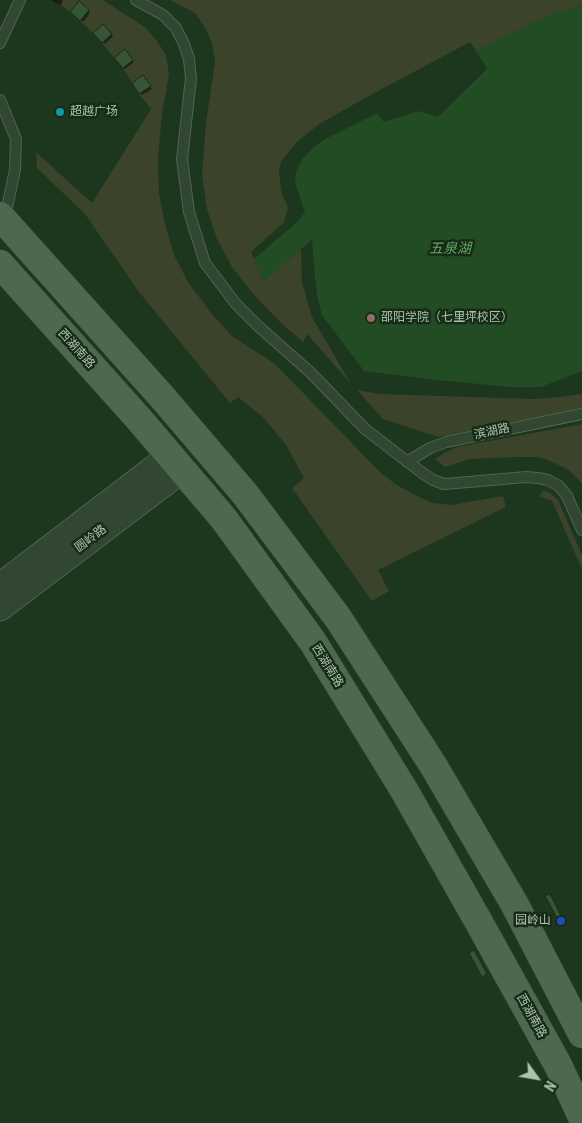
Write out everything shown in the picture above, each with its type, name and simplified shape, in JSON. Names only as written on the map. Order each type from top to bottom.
[{"type":"main road","points":[[2,218],[163,398],[245,494],[338,618],[433,765],[516,905],[580,1030],[546,1044]]},
{"type":"main road","name":"西湖南路","points":[[0,264],[138,418],[224,520],[312,642],[404,790],[558,1065],[582,1117]]},
{"type":"street","name":"圆岭路","points":[[0,586],[176,463]]},
{"type":"street","name":"圆岭路","points":[[0,608],[176,463]]},
{"type":"lane","points":[[0,44],[20,0]]},
{"type":"lane","points":[[136,0],[163,15],[176,28],[189,59],[191,78],[182,159],[189,212],[205,263],[236,304],[257,326],[311,373],[365,429],[433,480],[444,484],[526,477],[548,480],[559,486],[567,496],[582,530]]},
{"type":"lane","points":[[0,100],[16,139],[15,170],[2,218]]},
{"type":"lane","name":"滨湖路","points":[[407,462],[430,448],[446,442],[582,414]]},
{"type":"shaded area","points":[[56,0],[103,0],[146,28],[166,55],[169,74],[162,114],[158,158],[159,193],[174,255],[188,282],[211,313],[232,336],[275,364],[380,472],[395,484],[433,503],[451,505],[503,496],[506,507],[378,570],[389,591],[372,601],[292,488],[304,478],[286,445],[264,418],[238,397],[230,403],[139,292],[85,214],[37,168],[36,152],[92,203],[151,109],[139,94],[150,86],[143,76],[132,83],[123,68],[133,59],[125,49],[114,58],[102,43],[112,33],[103,24],[93,33],[80,21],[79,2],[70,12]]},
{"type":"shaded area","points":[[170,0],[582,0],[582,6],[548,16],[476,51],[470,42],[367,97],[321,123],[295,144],[281,162],[279,170],[281,191],[288,208],[284,222],[251,252],[264,280],[301,249],[302,282],[312,317],[351,384],[307,334],[303,342],[282,324],[254,295],[232,267],[217,239],[207,209],[202,175],[206,122],[215,62],[212,43],[195,13]]},
{"type":"shaded area","points":[[357,390],[380,394],[534,399],[582,394],[582,408],[438,437],[383,419]]},
{"type":"shaded area","points":[[582,424],[582,483],[567,469],[536,457],[470,459],[445,467],[435,459],[457,447]]},
{"type":"shaded area","points":[[544,490],[558,500],[582,555],[582,569],[552,501],[539,496]]},
{"type":"water","name":"五泉湖","points":[[582,6],[582,371],[541,387],[510,387],[364,371],[322,315],[318,301],[312,240],[264,280],[254,259],[298,221],[305,212],[295,183],[296,171],[303,158],[325,139],[377,113],[384,122],[418,111],[438,117],[487,69],[476,51],[548,16]]},
{"type":"building","points":[[79,1],[89,10],[80,21],[70,12]]},
{"type":"building","points":[[103,24],[112,34],[102,43],[93,33]]},
{"type":"building","points":[[125,49],[133,60],[123,68],[114,58]]},
{"type":"building","points":[[143,75],[151,86],[139,94],[132,83]]},
{"type":"building","points":[[550,894],[562,918],[558,920],[545,896]]},
{"type":"building","points":[[474,950],[487,974],[482,977],[469,953]]},
{"type":"place","name":"超越广场","points":[[60,112]]},
{"type":"place","name":"邵阳学院（七里坪校区）","points":[[371,318]]},
{"type":"place","name":"园岭山","points":[[561,921]]}]
